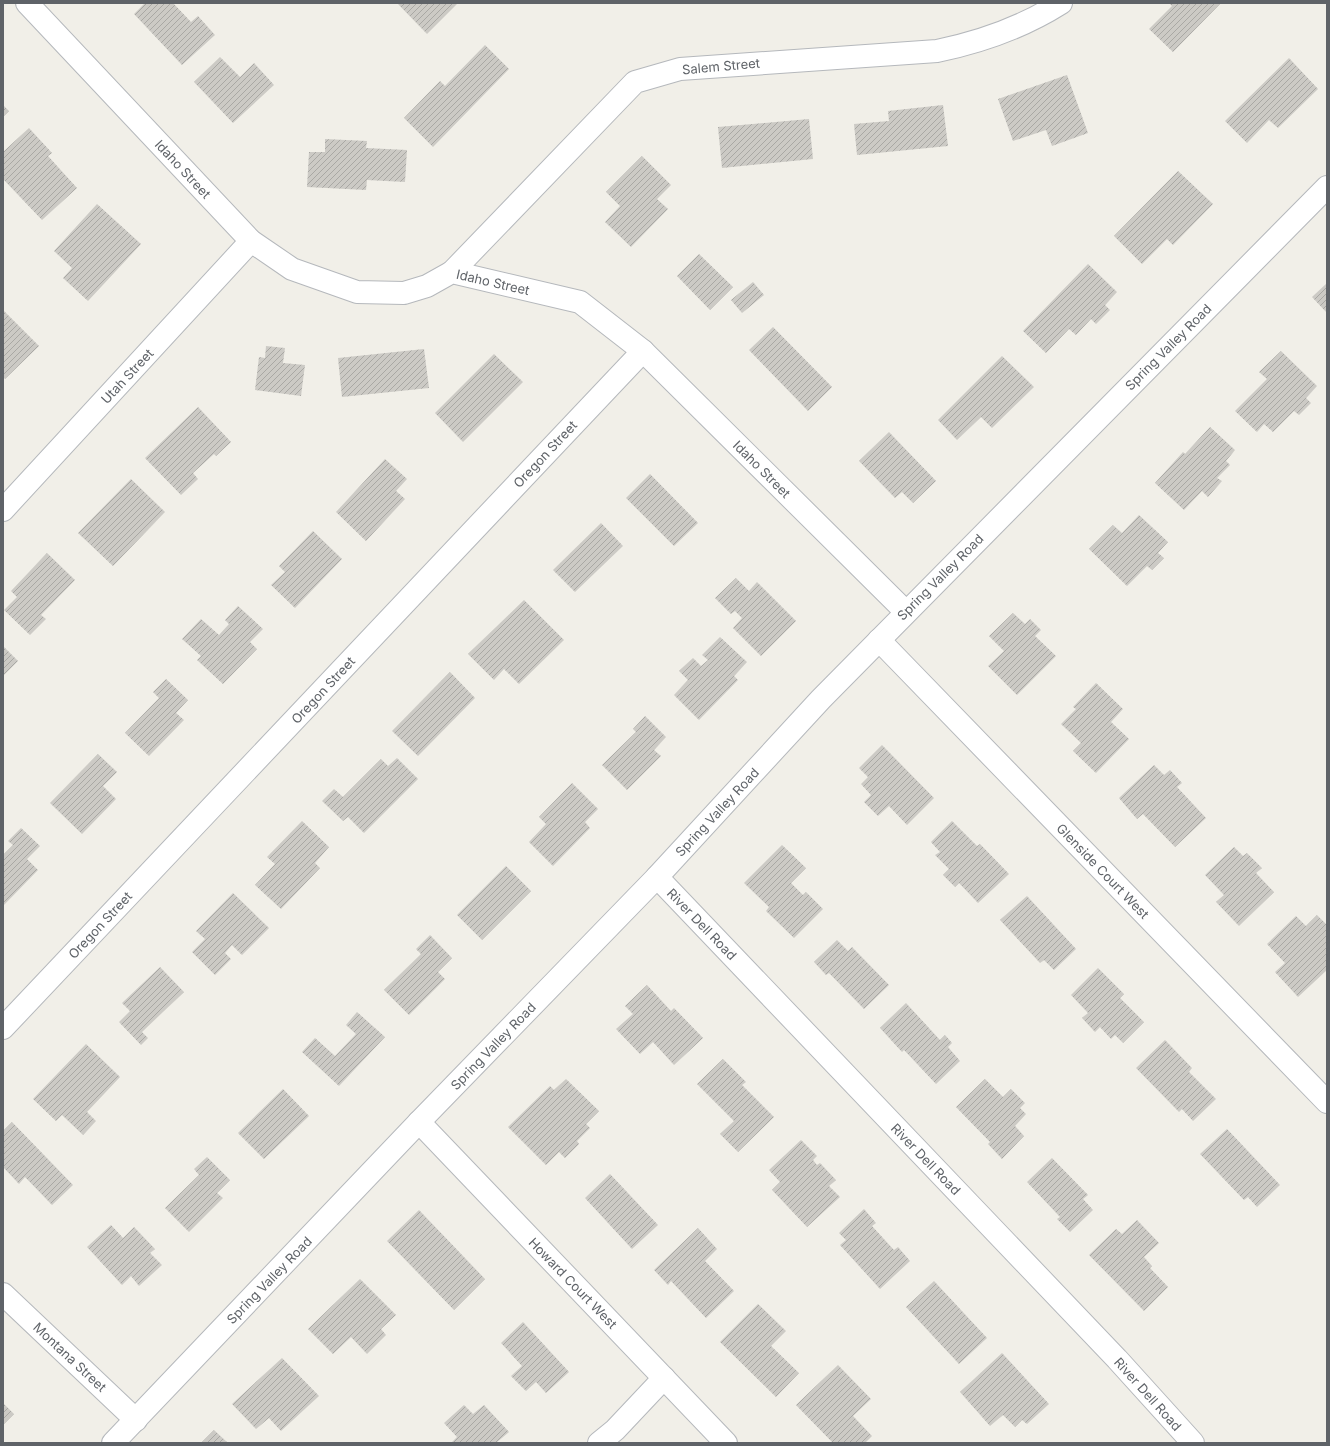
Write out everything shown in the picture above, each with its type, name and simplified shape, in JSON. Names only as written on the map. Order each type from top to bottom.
[{"type":"street","name":"Idaho Street","points":[[27,3],[251,242],[292,269],[357,292],[404,293],[427,286],[452,272],[580,302],[643,351],[906,612]]},
{"type":"street","name":"Salem Street","points":[[452,272],[635,82],[680,69],[937,51],[961,46],[1003,33],[1062,3]]},
{"type":"street","name":"Spring Valley Road","points":[[113,1443],[419,1122],[657,877],[821,699],[1327,187]]},
{"type":"street","name":"Utah Street","points":[[3,510],[251,242]]},
{"type":"street","name":"Oregon Street","points":[[3,1028],[643,351]]},
{"type":"street","name":"Glenside Court West","points":[[879,640],[1327,1102]]},
{"type":"street","name":"River Dell Road","points":[[657,877],[1117,1359],[1192,1443]]},
{"type":"street","name":"Howard Court West","points":[[419,1122],[726,1443]]},
{"type":"street","name":"Montana Street","points":[[3,1294],[136,1420]]},
{"type":"street","points":[[599,1443],[615,1430],[664,1378]]},
{"type":"building","points":[[145,3],[173,3],[191,22],[198,16],[215,35],[182,65],[134,14]]},
{"type":"building","points":[[397,3],[458,3],[427,34]]},
{"type":"building","points":[[1169,3],[1221,3],[1173,52],[1149,29],[1172,6]]},
{"type":"building","points":[[485,45],[509,69],[433,147],[404,118],[440,81],[445,86]]},
{"type":"building","points":[[220,57],[240,77],[254,63],[274,85],[233,123],[194,82]]},
{"type":"building","points":[[1289,58],[1318,89],[1278,128],[1269,120],[1247,143],[1225,121]]},
{"type":"building","points":[[1067,75],[1088,133],[1052,146],[1046,130],[1013,141],[998,99]]},
{"type":"building","points":[[3,105],[9,111],[3,117]]},
{"type":"building","points":[[943,105],[948,146],[857,155],[854,124],[889,121],[888,111]]},
{"type":"building","points":[[809,119],[813,159],[722,168],[718,127]]},
{"type":"building","points":[[29,128],[52,153],[48,156],[77,188],[42,220],[3,179],[3,152]]},
{"type":"building","points":[[325,139],[367,141],[366,148],[407,150],[405,182],[367,180],[366,190],[307,187],[309,152],[325,152]]},
{"type":"building","points":[[642,156],[671,185],[657,199],[668,209],[631,247],[605,222],[620,206],[606,192]]},
{"type":"building","points":[[1178,171],[1213,204],[1173,245],[1167,239],[1142,264],[1114,236]]},
{"type":"building","points":[[97,204],[141,244],[88,301],[63,278],[72,268],[54,251]]},
{"type":"building","points":[[699,254],[733,287],[710,310],[677,276]]},
{"type":"building","points":[[1088,264],[1117,292],[1105,305],[1110,310],[1096,324],[1091,319],[1076,335],[1069,329],[1046,353],[1023,331]]},
{"type":"building","points":[[753,282],[764,295],[742,313],[731,300]]},
{"type":"building","points":[[1327,283],[1327,313],[1312,297]]},
{"type":"building","points":[[3,310],[39,346],[5,379],[3,377]]},
{"type":"building","points":[[773,327],[832,387],[808,411],[749,350]]},
{"type":"building","points":[[266,346],[285,348],[283,363],[305,365],[301,396],[255,390],[259,357],[265,358]]},
{"type":"building","points":[[424,349],[429,388],[342,397],[338,358]]},
{"type":"building","points":[[1281,351],[1317,386],[1306,398],[1311,403],[1299,415],[1294,411],[1273,432],[1264,424],[1257,432],[1235,411],[1267,379],[1259,372]]},
{"type":"building","points":[[494,354],[523,382],[463,442],[435,413]]},
{"type":"building","points":[[1002,356],[1034,387],[992,428],[981,417],[957,440],[938,420]]},
{"type":"building","points":[[198,407],[231,442],[216,456],[214,454],[193,473],[198,479],[181,495],[145,458]]},
{"type":"building","points":[[1210,427],[1235,450],[1226,461],[1230,465],[1217,478],[1222,481],[1208,497],[1202,491],[1184,510],[1155,483],[1183,452],[1185,454]]},
{"type":"building","points":[[889,432],[936,481],[913,503],[902,492],[895,498],[859,461]]},
{"type":"building","points":[[385,459],[407,479],[396,491],[405,499],[366,541],[336,512]]},
{"type":"building","points":[[650,474],[698,523],[674,546],[626,498]]},
{"type":"building","points":[[131,479],[165,512],[113,566],[78,533]]},
{"type":"building","points":[[1139,515],[1168,542],[1158,553],[1164,558],[1152,570],[1147,566],[1127,586],[1089,549],[1113,525],[1122,533]]},
{"type":"building","points":[[601,523],[623,546],[575,592],[553,570]]},
{"type":"building","points":[[313,531],[342,559],[295,608],[271,585],[285,572],[279,566]]},
{"type":"building","points":[[47,553],[75,580],[41,615],[46,619],[30,635],[4,610],[17,597],[11,591]]},
{"type":"building","points":[[736,578],[749,591],[757,582],[796,621],[761,656],[733,628],[742,618],[735,611],[731,614],[715,598]]},
{"type":"building","points":[[524,600],[564,640],[519,684],[504,669],[494,680],[468,654]]},
{"type":"building","points":[[238,606],[263,629],[250,642],[257,649],[223,684],[197,660],[201,656],[182,639],[201,619],[219,635],[229,624],[225,620]]},
{"type":"building","points":[[1013,613],[1025,624],[1030,619],[1041,630],[1035,636],[1056,656],[1017,695],[988,666],[1004,651],[989,636]]},
{"type":"building","points":[[720,637],[747,662],[734,676],[738,680],[699,720],[674,695],[688,680],[679,671],[693,658],[701,666],[708,660],[702,655]]},
{"type":"building","points":[[3,646],[18,661],[3,676]]},
{"type":"building","points":[[450,672],[475,698],[418,756],[392,731]]},
{"type":"building","points":[[166,679],[188,700],[176,713],[184,720],[149,756],[125,733],[159,698],[153,692]]},
{"type":"building","points":[[1096,683],[1123,709],[1111,722],[1129,739],[1096,773],[1073,751],[1081,743],[1061,724],[1076,709],[1073,707]]},
{"type":"building","points":[[645,716],[666,737],[654,750],[661,756],[627,790],[602,765],[636,732],[633,729]]},
{"type":"building","points":[[882,745],[934,798],[907,825],[889,806],[878,816],[864,802],[871,795],[861,784],[868,777],[859,768]]},
{"type":"building","points":[[98,754],[117,772],[103,786],[116,799],[82,834],[50,803]]},
{"type":"building","points":[[397,758],[418,779],[364,833],[348,817],[343,821],[322,801],[334,789],[343,797],[381,759],[388,766]]},
{"type":"building","points":[[1154,765],[1164,775],[1170,770],[1182,783],[1177,787],[1206,818],[1175,847],[1143,814],[1137,819],[1119,798]]},
{"type":"building","points":[[572,783],[598,809],[585,822],[590,828],[553,866],[529,842],[546,824],[539,817]]},
{"type":"building","points":[[302,821],[329,847],[315,863],[320,868],[281,909],[255,885],[275,864],[267,857]]},
{"type":"building","points":[[952,821],[977,846],[980,844],[1009,874],[978,903],[959,883],[955,887],[943,875],[949,869],[935,855],[940,852],[931,842]]},
{"type":"building","points":[[21,828],[40,846],[27,859],[38,870],[3,906],[3,855],[13,845],[8,841]]},
{"type":"building","points":[[782,845],[806,868],[791,883],[803,895],[806,892],[823,909],[794,938],[766,911],[769,907],[744,883]]},
{"type":"building","points":[[1234,847],[1243,856],[1247,853],[1262,868],[1256,873],[1274,892],[1239,926],[1216,902],[1224,895],[1205,875]]},
{"type":"building","points":[[506,866],[531,891],[482,940],[457,915]]},
{"type":"building","points":[[233,893],[269,928],[242,955],[232,945],[225,953],[231,959],[215,975],[192,952],[205,939],[196,931]]},
{"type":"building","points":[[1027,896],[1076,949],[1054,970],[1044,960],[1040,963],[1000,920]]},
{"type":"building","points":[[1317,915],[1327,925],[1327,970],[1298,997],[1275,972],[1285,963],[1267,944],[1296,916],[1306,926]]},
{"type":"building","points":[[430,935],[452,958],[438,972],[445,979],[409,1015],[384,990],[421,954],[416,949]]},
{"type":"building","points":[[837,940],[848,951],[852,947],[889,985],[864,1009],[829,973],[826,975],[814,962]]},
{"type":"building","points":[[160,967],[184,992],[142,1032],[148,1038],[141,1045],[119,1022],[130,1011],[122,1003]]},
{"type":"building","points":[[1098,968],[1124,994],[1120,998],[1144,1022],[1123,1043],[1115,1035],[1111,1039],[1100,1027],[1095,1032],[1082,1018],[1088,1013],[1071,995]]},
{"type":"building","points":[[647,985],[671,1011],[674,1008],[703,1038],[674,1065],[653,1042],[640,1054],[616,1029],[633,1014],[625,1006]]},
{"type":"building","points":[[906,1003],[940,1040],[945,1035],[952,1043],[948,1047],[960,1061],[936,1084],[904,1050],[902,1052],[880,1028]]},
{"type":"building","points":[[357,1012],[385,1037],[339,1086],[302,1052],[315,1038],[335,1056],[356,1034],[346,1025]]},
{"type":"building","points":[[1165,1040],[1192,1068],[1189,1072],[1216,1099],[1193,1121],[1182,1109],[1179,1112],[1136,1068]]},
{"type":"building","points":[[86,1044],[120,1077],[87,1112],[96,1121],[83,1135],[62,1115],[56,1121],[33,1099]]},
{"type":"building","points":[[723,1059],[746,1082],[742,1085],[774,1117],[738,1152],[720,1134],[734,1121],[697,1084]]},
{"type":"building","points":[[566,1079],[599,1111],[586,1124],[590,1128],[577,1141],[579,1144],[565,1158],[559,1152],[546,1165],[508,1127],[550,1086],[554,1090]]},
{"type":"building","points":[[985,1079],[1003,1097],[1011,1089],[1025,1103],[1020,1108],[1026,1114],[1015,1126],[1024,1136],[1002,1159],[988,1144],[990,1142],[956,1107]]},
{"type":"building","points":[[283,1089],[309,1116],[264,1159],[238,1133]]},
{"type":"building","points":[[12,1122],[73,1185],[52,1205],[25,1177],[19,1184],[3,1167],[3,1131]]},
{"type":"building","points":[[1227,1129],[1280,1185],[1257,1207],[1248,1197],[1244,1200],[1200,1154]]},
{"type":"building","points":[[801,1140],[817,1156],[813,1160],[817,1165],[820,1163],[836,1180],[829,1186],[840,1197],[807,1227],[772,1190],[780,1182],[769,1170]]},
{"type":"building","points":[[207,1157],[230,1180],[217,1193],[223,1198],[189,1232],[165,1208],[199,1175],[194,1169]]},
{"type":"building","points":[[1052,1158],[1088,1195],[1083,1199],[1093,1210],[1070,1232],[1057,1219],[1060,1217],[1027,1182]]},
{"type":"building","points":[[610,1174],[658,1225],[632,1249],[585,1198]]},
{"type":"building","points":[[864,1209],[876,1223],[872,1226],[894,1250],[898,1247],[910,1261],[880,1289],[840,1245],[846,1240],[839,1233]]},
{"type":"building","points":[[419,1210],[485,1279],[454,1310],[387,1241]]},
{"type":"building","points":[[1137,1220],[1159,1243],[1144,1257],[1152,1266],[1150,1268],[1168,1287],[1144,1311],[1089,1255],[1116,1229],[1122,1234]]},
{"type":"building","points":[[111,1225],[123,1238],[134,1227],[155,1249],[150,1253],[162,1265],[139,1286],[131,1276],[122,1285],[87,1247]]},
{"type":"building","points":[[698,1228],[717,1249],[705,1261],[734,1291],[706,1318],[671,1281],[668,1285],[654,1270]]},
{"type":"building","points":[[360,1279],[396,1315],[381,1329],[386,1335],[367,1354],[351,1337],[333,1354],[308,1329]]},
{"type":"building","points":[[934,1281],[987,1338],[959,1364],[906,1307]]},
{"type":"building","points":[[758,1304],[786,1331],[771,1346],[799,1373],[776,1397],[720,1342]]},
{"type":"building","points":[[523,1322],[569,1372],[546,1393],[536,1382],[526,1391],[511,1376],[522,1366],[501,1343]]},
{"type":"building","points":[[1002,1353],[1049,1404],[1027,1424],[1022,1420],[1015,1427],[1003,1415],[990,1426],[960,1392]]},
{"type":"building","points":[[282,1358],[319,1396],[281,1431],[269,1418],[256,1429],[232,1404]]},
{"type":"building","points":[[838,1365],[871,1399],[853,1416],[872,1436],[865,1443],[833,1443],[796,1405]]},
{"type":"building","points":[[3,1403],[14,1414],[3,1425]]},
{"type":"building","points":[[464,1405],[473,1414],[484,1405],[509,1432],[496,1443],[451,1443],[457,1437],[444,1423]]},
{"type":"building","points":[[214,1430],[228,1443],[201,1443]]}]
